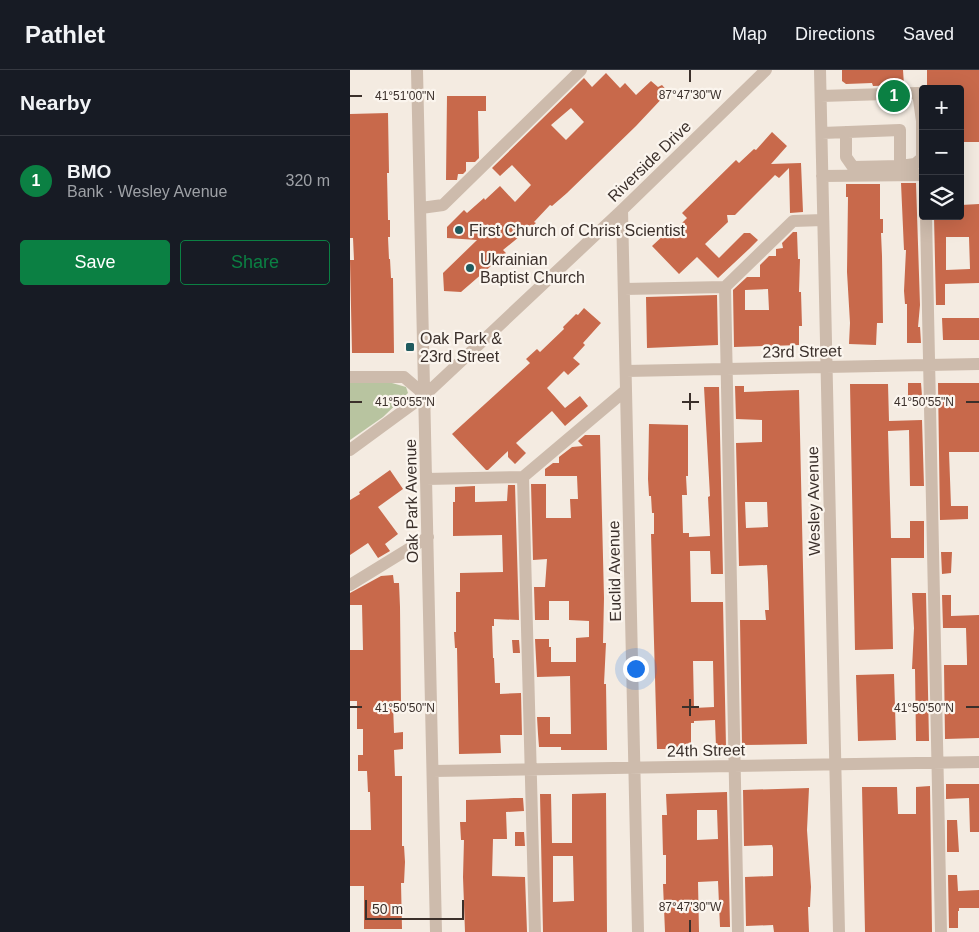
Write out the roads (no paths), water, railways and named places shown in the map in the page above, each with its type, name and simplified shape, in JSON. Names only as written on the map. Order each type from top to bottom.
[{"type":"street","name":"Oak Park Avenue","points":[[418,70],[436,932]]},
{"type":"street","points":[[421,208],[443,205],[581,70]]},
{"type":"street","name":"Riverside Drive","points":[[350,450],[425,395],[622,210],[766,70]]},
{"type":"street","name":"Wesley Avenue","points":[[820,70],[839,932]]},
{"type":"street","points":[[821,96],[918,93],[922,121],[922,158],[915,164],[900,171]]},
{"type":"street","points":[[822,133],[900,130],[900,171]]},
{"type":"street","points":[[846,132],[846,157],[852,171]]},
{"type":"street","points":[[822,176],[852,171],[900,171],[919,174]]},
{"type":"street","name":"Euclid Avenue","points":[[622,210],[638,932]]},
{"type":"street","points":[[624,289],[725,287],[793,221],[823,220]]},
{"type":"street","points":[[926,220],[941,932]]},
{"type":"street","points":[[725,287],[738,932]]},
{"type":"street","name":"23rd Street","points":[[626,371],[979,364]]},
{"type":"street","points":[[350,376],[404,376],[425,395]]},
{"type":"street","points":[[426,479],[523,477],[626,390]]},
{"type":"street","points":[[523,477],[535,932]]},
{"type":"street","points":[[350,585],[428,537]]},
{"type":"street","name":"24th Street","points":[[433,771],[979,762]]},
{"type":"place","name":"BMO","points":[[894,96]]},
{"type":"place","name":"First Church of Christ Scientist","points":[[459,230]]},
{"type":"place","name":"Ukrainian Baptist Church","points":[[470,268]]},
{"type":"place","name":"Oak Park & 23rd Street","points":[[410,347]]}]
